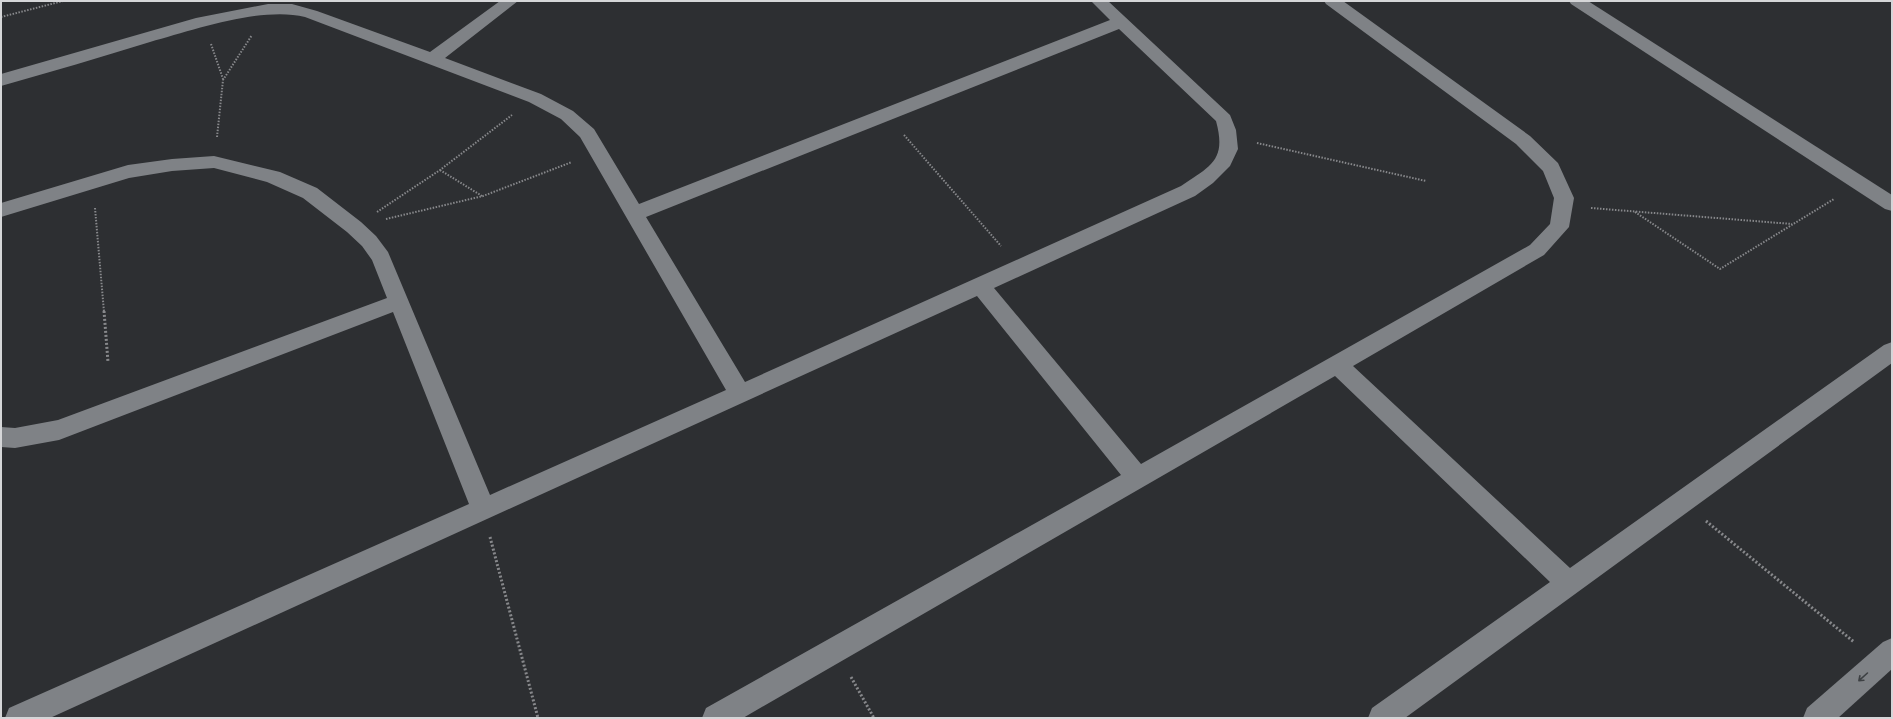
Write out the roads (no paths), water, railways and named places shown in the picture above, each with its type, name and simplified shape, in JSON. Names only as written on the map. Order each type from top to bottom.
[{"type":"street","points":[[432,59],[510,1]]},
{"type":"street","points":[[19,718],[484,510],[1188,191],[1222,164],[1229,151],[1229,137],[1224,118],[1099,1]]},
{"type":"street","points":[[716,718],[1537,250],[1559,227],[1564,198],[1550,168],[1523,140],[1332,1]]},
{"type":"street","points":[[1577,1],[1892,204]]},
{"type":"street","points":[[1,80],[202,22],[268,9],[292,9],[311,14],[535,98],[567,115],[587,133],[740,394]]},
{"type":"street","points":[[634,214],[1121,22]]},
{"type":"street","points":[[1,210],[128,172],[172,165],[214,162],[273,177],[310,193],[354,227],[369,241],[381,257],[398,302],[484,510]]},
{"type":"street","points":[[980,285],[1138,478]]},
{"type":"street","points":[[1,437],[15,438],[59,430],[398,302]]},
{"type":"street","points":[[1382,718],[1892,351]]},
{"type":"street","points":[[1337,364],[1569,583]]},
{"type":"street","points":[[1817,718],[1885,657]]}]
